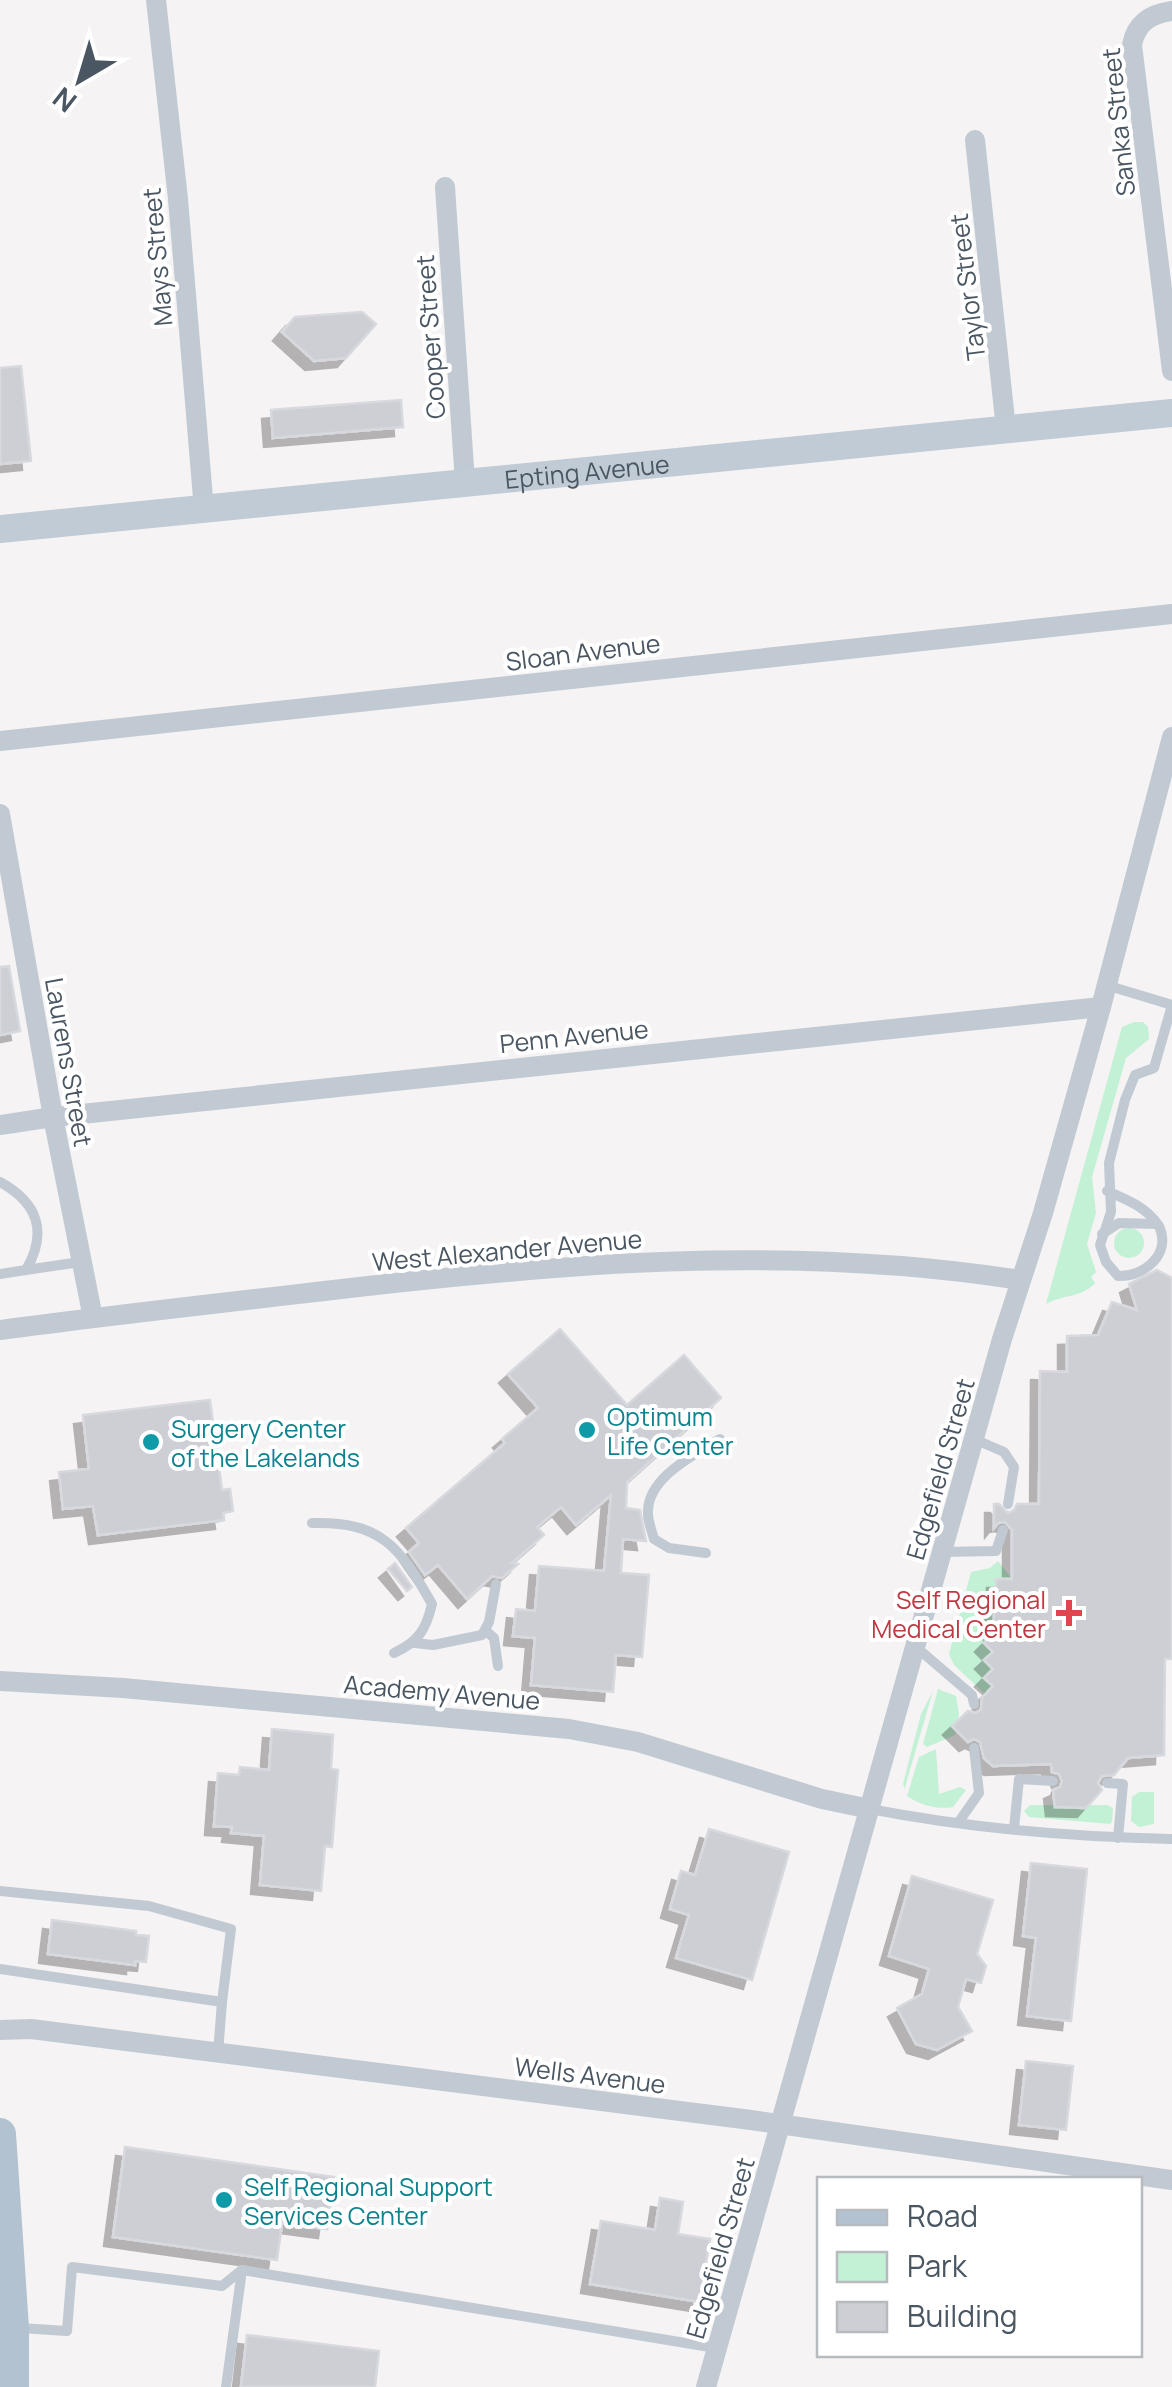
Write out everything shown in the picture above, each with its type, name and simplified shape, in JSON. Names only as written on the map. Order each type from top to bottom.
[{"type":"main road","points":[[0,2134],[13,2328],[13,2387]]},
{"type":"street","name":"Mays Street","points":[[156,0],[178,199],[204,510]]},
{"type":"street","name":"Sanka Street","points":[[1172,11],[1143,22],[1132,46],[1172,371]]},
{"type":"street","name":"Taylor Street","points":[[975,140],[1006,429]]},
{"type":"street","name":"Cooper Street","points":[[445,187],[464,482]]},
{"type":"street","name":"Epting Avenue","points":[[0,529],[1172,413]]},
{"type":"street","name":"Sloan Avenue","points":[[0,740],[1172,614]]},
{"type":"street","name":"Edgefield Street","points":[[706,2387],[974,1439],[1043,1212],[1172,737]]},
{"type":"street","name":"Laurens Street","points":[[1,821],[93,1318]]},
{"type":"street","name":"Penn Avenue","points":[[0,1125],[1101,1006]]},
{"type":"street","name":"West Alexander Avenue","points":[[0,1330],[476,1272],[629,1263],[819,1259],[878,1262],[1020,1280]]},
{"type":"street","name":"Academy Avenue","points":[[0,1682],[123,1688],[569,1729],[638,1742],[822,1799],[870,1808]]},
{"type":"street","name":"Wells Avenue","points":[[0,2030],[31,2029],[1172,2180]]},
{"type":"lane","points":[[1106,985],[1172,1005],[1154,1068],[1135,1075],[1125,1100],[1109,1163],[1107,1191],[1110,1212],[1100,1246],[1106,1262],[1118,1276],[1152,1268],[1160,1258],[1164,1236],[1157,1224],[1138,1204],[1107,1191]]},
{"type":"lane","points":[[0,1182],[20,1193],[37,1220],[38,1250],[26,1270]]},
{"type":"lane","points":[[1102,1234],[1119,1223],[1157,1224]]},
{"type":"lane","points":[[0,1274],[80,1262]]},
{"type":"lane","points":[[974,1439],[1004,1452],[1014,1467],[1008,1504]]},
{"type":"lane","points":[[706,1553],[670,1548],[654,1539],[647,1511],[658,1486],[679,1464],[720,1440]]},
{"type":"lane","points":[[312,1523],[345,1522],[378,1533],[432,1604],[427,1627],[414,1644],[394,1654]]},
{"type":"lane","points":[[942,1552],[996,1552],[1003,1530]]},
{"type":"lane","points":[[414,1644],[482,1635],[490,1622],[496,1584]]},
{"type":"lane","points":[[485,1630],[494,1638],[498,1666]]},
{"type":"lane","points":[[916,1646],[972,1694],[974,1704]]},
{"type":"lane","points":[[958,1823],[978,1793],[974,1748]]},
{"type":"lane","points":[[1014,1828],[1018,1779],[1053,1781]]},
{"type":"lane","points":[[1107,1783],[1122,1784],[1118,1838]]},
{"type":"lane","points":[[870,1808],[958,1823],[1118,1838],[1172,1839]]},
{"type":"lane","points":[[0,1892],[148,1906],[231,1929],[218,2053]]},
{"type":"lane","points":[[0,1969],[222,2002]]},
{"type":"lane","points":[[13,2328],[67,2331],[72,2267],[222,2286],[242,2270],[717,2348]]},
{"type":"lane","points":[[226,2387],[242,2270]]},
{"type":"green space","points":[[1143,1022],[1148,1027],[1149,1039],[1126,1058],[1092,1177],[1096,1213],[1087,1244],[1096,1272],[1091,1277],[1095,1283],[1085,1291],[1046,1304],[1122,1027]]},
{"type":"green space","points":[[1129,1228],[1143,1237],[1144,1243],[1135,1257],[1129,1258],[1115,1249],[1114,1243],[1123,1229]]},
{"type":"green space","points":[[998,1561],[1012,1579],[996,1579],[993,1634],[984,1643],[993,1652],[985,1661],[993,1669],[984,1678],[993,1686],[985,1694],[954,1665],[949,1654],[971,1572],[990,1568]]},
{"type":"green space","points":[[938,1689],[956,1696],[959,1714],[955,1735],[927,1747],[923,1744]]},
{"type":"green space","points":[[933,1691],[905,1789],[921,1714]]},
{"type":"green space","points":[[936,1749],[939,1794],[960,1787],[966,1790],[953,1807],[929,1806],[907,1796],[919,1757]]},
{"type":"green space","points":[[1139,1792],[1154,1792],[1154,1824],[1139,1827],[1131,1821],[1132,1797]]},
{"type":"green space","points":[[1030,1805],[1107,1805],[1113,1808],[1112,1822],[1029,1817],[1024,1811]]},
{"type":"building","points":[[362,312],[376,324],[346,358],[314,361],[282,332],[295,317]]},
{"type":"building","points":[[21,366],[31,461],[0,464],[0,368]]},
{"type":"building","points":[[401,400],[403,427],[273,438],[271,410]]},
{"type":"building","points":[[9,966],[20,1031],[0,1035],[0,967]]},
{"type":"building","points":[[1157,1270],[1172,1278],[1172,1659],[1165,1659],[1164,1755],[1128,1758],[1114,1775],[1102,1776],[1098,1783],[1102,1790],[1086,1808],[1055,1807],[1053,1790],[1062,1781],[1059,1774],[1052,1772],[1051,1764],[993,1766],[984,1758],[980,1742],[968,1742],[952,1726],[968,1711],[981,1710],[982,1698],[993,1686],[984,1678],[993,1669],[984,1660],[993,1652],[984,1643],[993,1634],[996,1579],[1012,1579],[1012,1530],[1005,1522],[994,1528],[994,1504],[1008,1513],[1017,1504],[1039,1504],[1040,1371],[1067,1372],[1067,1336],[1098,1335],[1112,1302],[1137,1310],[1129,1284]]},
{"type":"building","points":[[560,1329],[627,1405],[684,1355],[721,1398],[627,1482],[626,1508],[640,1510],[646,1541],[623,1539],[621,1573],[649,1575],[642,1657],[616,1655],[613,1692],[531,1685],[535,1638],[513,1636],[516,1609],[535,1611],[539,1566],[604,1571],[611,1495],[576,1525],[561,1507],[537,1527],[544,1535],[512,1563],[518,1564],[502,1578],[492,1576],[467,1599],[438,1565],[425,1575],[409,1552],[419,1543],[406,1528],[505,1443],[502,1439],[538,1408],[508,1374]]},
{"type":"building","name":"Surgery Center of the Lakelands","points":[[210,1400],[222,1490],[230,1489],[233,1511],[223,1513],[224,1520],[98,1535],[93,1506],[63,1509],[59,1472],[89,1469],[83,1415]]},
{"type":"building","points":[[395,1563],[412,1587],[407,1591],[388,1569]]},
{"type":"building","points":[[272,1729],[333,1735],[331,1769],[338,1770],[332,1847],[325,1846],[321,1891],[260,1885],[264,1836],[231,1833],[232,1827],[214,1826],[218,1773],[239,1775],[240,1767],[269,1770]]},
{"type":"building","points":[[709,1829],[789,1852],[752,1980],[676,1958],[689,1915],[670,1909],[681,1871],[695,1875]]},
{"type":"building","points":[[1031,1863],[1087,1869],[1071,2021],[1027,2016],[1036,1938],[1023,1936]]},
{"type":"building","points":[[912,1876],[993,1900],[977,1954],[986,1966],[981,1983],[966,1979],[958,2007],[972,2031],[937,2050],[916,2044],[897,2008],[922,1994],[929,1969],[889,1956]]},
{"type":"building","points":[[52,1920],[149,1936],[146,1962],[135,1961],[135,1965],[48,1954]]},
{"type":"building","points":[[1026,2061],[1073,2066],[1066,2130],[1019,2125]]},
{"type":"building","name":"Self Regional Support Services Center","points":[[125,2147],[334,2177],[327,2229],[282,2223],[277,2260],[113,2237]]},
{"type":"building","points":[[660,2198],[683,2202],[678,2234],[710,2239],[700,2302],[590,2284],[601,2221],[655,2230]]},
{"type":"building","points":[[247,2335],[379,2351],[375,2387],[241,2387]]},
{"type":"place","name":"Optimum Life Center","points":[[587,1430]]},
{"type":"place","name":"Surgery Center of the Lakelands","points":[[151,1442]]},
{"type":"place","name":"Self Regional Medical Center","points":[[1069,1613]]},
{"type":"place","name":"Self Regional Support Services Center","points":[[224,2200]]}]
